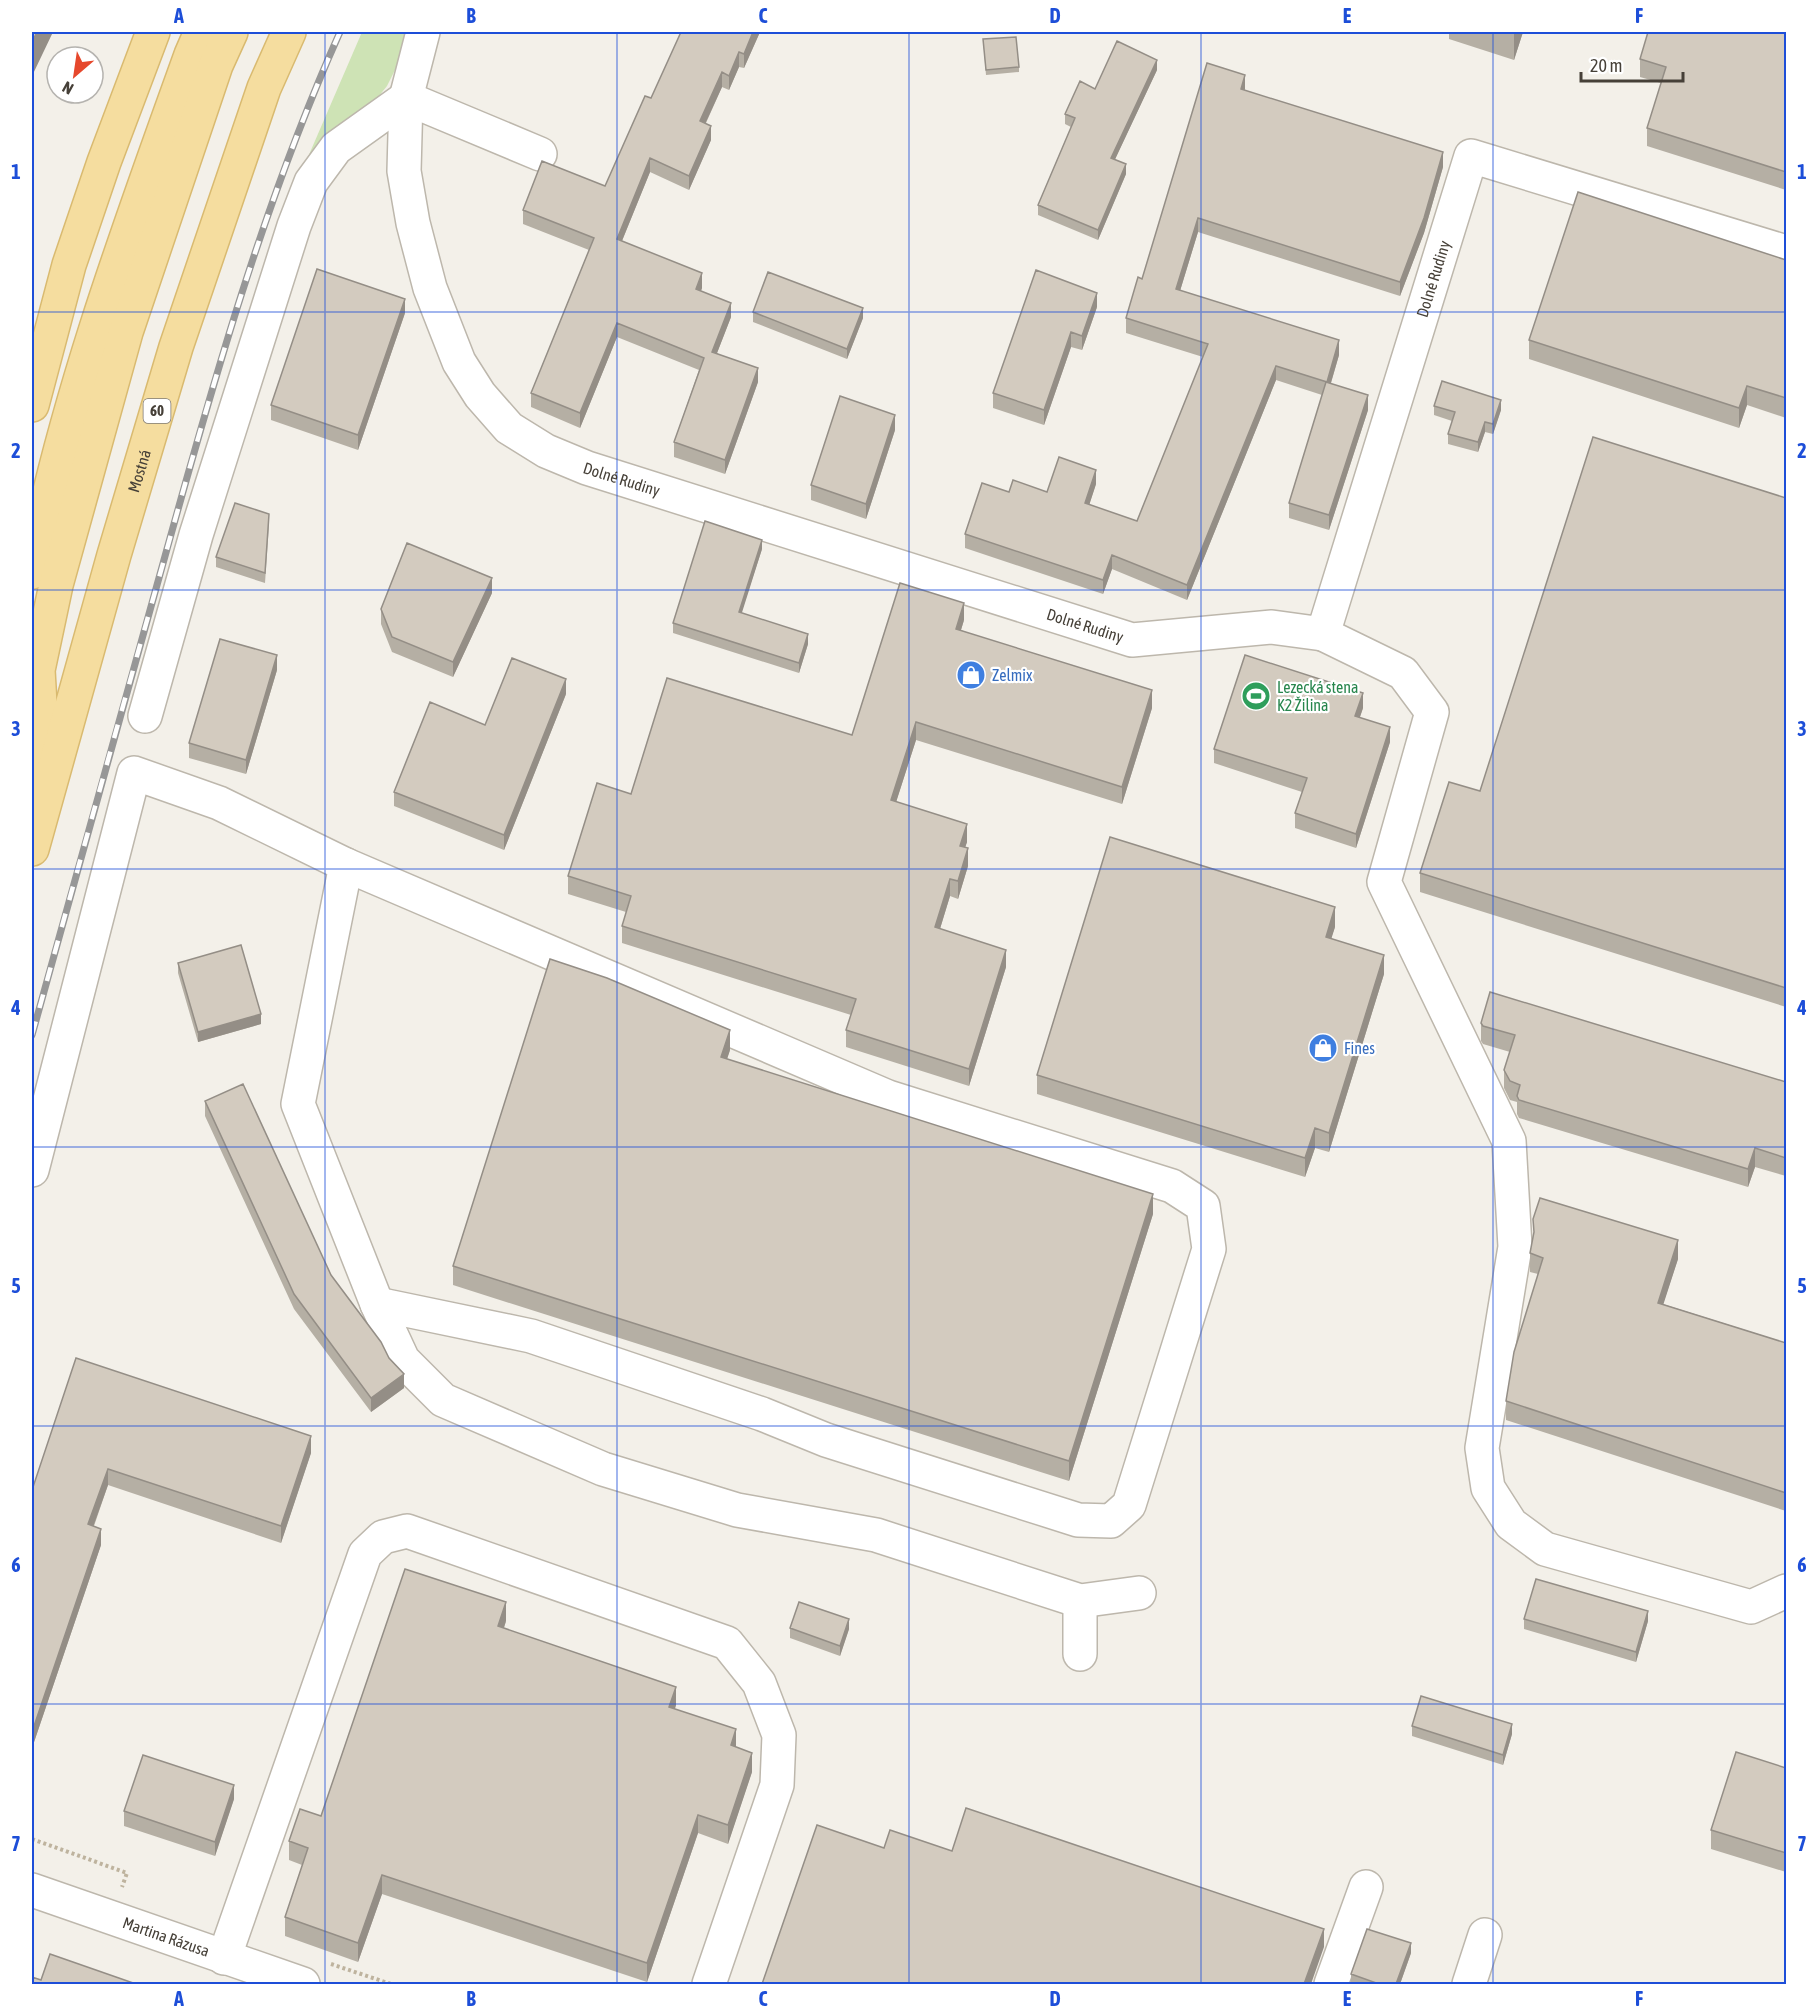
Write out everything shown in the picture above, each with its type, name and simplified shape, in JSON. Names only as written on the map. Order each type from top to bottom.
[{"type":"main road","points":[[32,405],[69,265],[104,162],[153,32]]},
{"type":"main road","points":[[32,572],[75,394],[108,285],[201,32]]},
{"type":"main road","points":[[46,798],[38,670],[56,585],[126,332],[216,65],[231,32]]},
{"type":"main road","name":"Mostná","points":[[32,849],[114,555],[176,347],[264,88],[289,32]]},
{"type":"street","name":"Dolné Rudiny","points":[[423,32],[406,98],[404,171],[413,223],[430,288],[459,362],[480,395],[509,428],[546,451],[588,468],[1132,640],[1272,627],[1323,634],[1471,156],[1786,252]]},
{"type":"street","points":[[145,716],[196,535],[294,226],[311,182],[336,148],[406,98],[540,154]]},
{"type":"street","points":[[1323,634],[1403,673],[1432,712],[1384,882],[1509,1141],[1515,1247],[1482,1448],[1488,1488],[1511,1524],[1545,1548],[1751,1607],[1786,1591]]},
{"type":"street","points":[[32,1170],[134,773],[219,803],[346,865],[888,1097],[1172,1186],[1203,1206],[1209,1249],[1129,1505],[1111,1521],[1078,1520],[826,1440],[762,1414],[531,1336],[377,1304]]},
{"type":"street","points":[[346,865],[298,1104],[377,1304],[403,1360],[443,1400],[603,1469],[737,1510],[876,1535],[1080,1601],[1139,1593]]},
{"type":"street","points":[[224,1958],[365,1554],[383,1537],[406,1531],[727,1643],[759,1683],[778,1735],[777,1785],[708,1984]]},
{"type":"street","points":[[1080,1601],[1080,1654]]},
{"type":"street","points":[[1331,1984],[1366,1887]]},
{"type":"street","name":"Martina Rázusa","points":[[32,1890],[303,1984]]},
{"type":"street","points":[[1469,1984],[1485,1935]]},
{"type":"path","points":[[32,1839],[127,1873],[119,1894]]},
{"type":"green space","points":[[362,32],[405,32],[399,62],[387,86],[370,107],[329,133],[308,157]]},
{"type":"building","points":[[32,32],[37,32],[32,42]]},
{"type":"building","points":[[681,32],[753,32],[744,54],[739,52],[729,76],[722,72],[700,121],[711,126],[689,176],[650,158],[617,239],[702,273],[696,289],[731,303],[712,352],[758,368],[725,460],[674,442],[704,358],[617,323],[580,413],[531,393],[594,238],[523,210],[542,161],[605,186],[645,96],[651,98]]},
{"type":"building","points":[[1648,32],[1786,32],[1786,172],[1647,128],[1666,67],[1640,59]]},
{"type":"building","points":[[1016,37],[1019,67],[986,70],[983,39]]},
{"type":"building","points":[[1117,41],[1157,60],[1111,158],[1126,164],[1098,230],[1038,205],[1075,118],[1065,114],[1080,81],[1095,89]]},
{"type":"building","points":[[1207,63],[1245,75],[1241,89],[1443,152],[1424,218],[1400,282],[1198,218],[1176,289],[1339,340],[1327,382],[1276,366],[1187,585],[1112,555],[1103,580],[965,534],[982,483],[1009,492],[1013,480],[1047,492],[1059,457],[1096,470],[1085,503],[1137,521],[1208,344],[1126,318],[1138,277],[1142,279]]},
{"type":"building","points":[[1578,192],[1786,260],[1786,398],[1747,386],[1739,408],[1529,340]]},
{"type":"building","points":[[317,269],[405,299],[358,435],[271,405]]},
{"type":"building","points":[[1036,270],[1097,293],[1082,336],[1071,332],[1044,410],[993,393]]},
{"type":"building","points":[[768,272],[863,308],[847,349],[753,312]]},
{"type":"building","points":[[1442,381],[1501,400],[1493,424],[1485,422],[1478,442],[1448,434],[1455,412],[1434,406]]},
{"type":"building","points":[[1326,382],[1368,395],[1329,515],[1289,503]]},
{"type":"building","points":[[840,396],[895,415],[866,504],[811,485]]},
{"type":"building","points":[[1593,437],[1786,498],[1786,988],[1420,873],[1449,782],[1480,791]]},
{"type":"building","points":[[235,503],[269,514],[265,573],[216,557]]},
{"type":"building","points":[[705,521],[762,540],[739,612],[808,634],[799,663],[673,623]]},
{"type":"building","points":[[407,543],[492,578],[453,662],[392,637],[381,609]]},
{"type":"building","points":[[900,583],[964,603],[956,629],[1152,690],[1122,787],[916,722],[891,800],[967,824],[960,846],[968,848],[958,881],[950,879],[935,927],[1006,950],[969,1069],[846,1030],[856,999],[622,926],[631,896],[568,876],[597,783],[631,794],[667,678],[852,735]]},
{"type":"building","points":[[220,639],[277,655],[246,760],[189,743]]},
{"type":"building","points":[[1245,655],[1363,693],[1355,716],[1390,727],[1356,834],[1295,813],[1307,778],[1214,749]]},
{"type":"building","points":[[512,658],[566,679],[504,835],[394,792],[430,702],[485,725]]},
{"type":"building","points":[[1110,837],[1335,907],[1326,937],[1384,955],[1329,1133],[1315,1128],[1305,1158],[1037,1075]]},
{"type":"building","points":[[241,945],[261,1014],[198,1032],[178,963]]},
{"type":"building","points":[[550,959],[607,978],[730,1030],[721,1057],[1153,1194],[1069,1461],[453,1266]]},
{"type":"building","points":[[1490,992],[1786,1082],[1786,1158],[1755,1148],[1748,1169],[1519,1100],[1517,1096],[1520,1085],[1510,1081],[1504,1070],[1515,1035],[1483,1026],[1481,1023]]},
{"type":"building","points":[[243,1084],[331,1275],[381,1342],[389,1358],[404,1374],[371,1398],[294,1294],[205,1101]]},
{"type":"building","points":[[1540,1198],[1678,1240],[1658,1303],[1786,1343],[1786,1493],[1506,1401],[1514,1352],[1543,1258],[1530,1253],[1534,1232],[1533,1219]]},
{"type":"building","points":[[76,1358],[311,1436],[281,1526],[108,1469],[88,1524],[101,1529],[32,1732],[32,1490]]},
{"type":"building","points":[[405,1569],[506,1602],[498,1626],[676,1687],[669,1707],[736,1729],[731,1745],[752,1753],[728,1825],[698,1815],[647,1963],[382,1875],[358,1943],[285,1917],[308,1848],[289,1841],[300,1809],[321,1816]]},
{"type":"building","points":[[1536,1579],[1648,1611],[1636,1652],[1524,1619]]},
{"type":"building","points":[[799,1602],[849,1619],[840,1646],[790,1628]]},
{"type":"building","points":[[1421,1696],[1512,1724],[1503,1755],[1412,1726]]},
{"type":"building","points":[[1736,1752],[1786,1768],[1786,1853],[1711,1830]]},
{"type":"building","points":[[143,1755],[234,1785],[215,1842],[124,1811]]},
{"type":"building","points":[[966,1808],[1324,1929],[1304,1984],[762,1984],[817,1825],[884,1848],[890,1830],[952,1851]]},
{"type":"building","points":[[1367,1929],[1411,1943],[1396,1984],[1379,1984],[1351,1974]]},
{"type":"building","points":[[50,1954],[136,1984],[32,1984],[32,1977],[41,1980]]},
{"type":"railway","points":[[32,1035],[220,364],[263,229],[312,97],[340,32]]},
{"type":"place","name":"Zelmix","points":[[971,675]]},
{"type":"place","name":"Lezecká stena K2 Žilina","points":[[1256,696]]},
{"type":"place","name":"Fines","points":[[1323,1048]]}]
